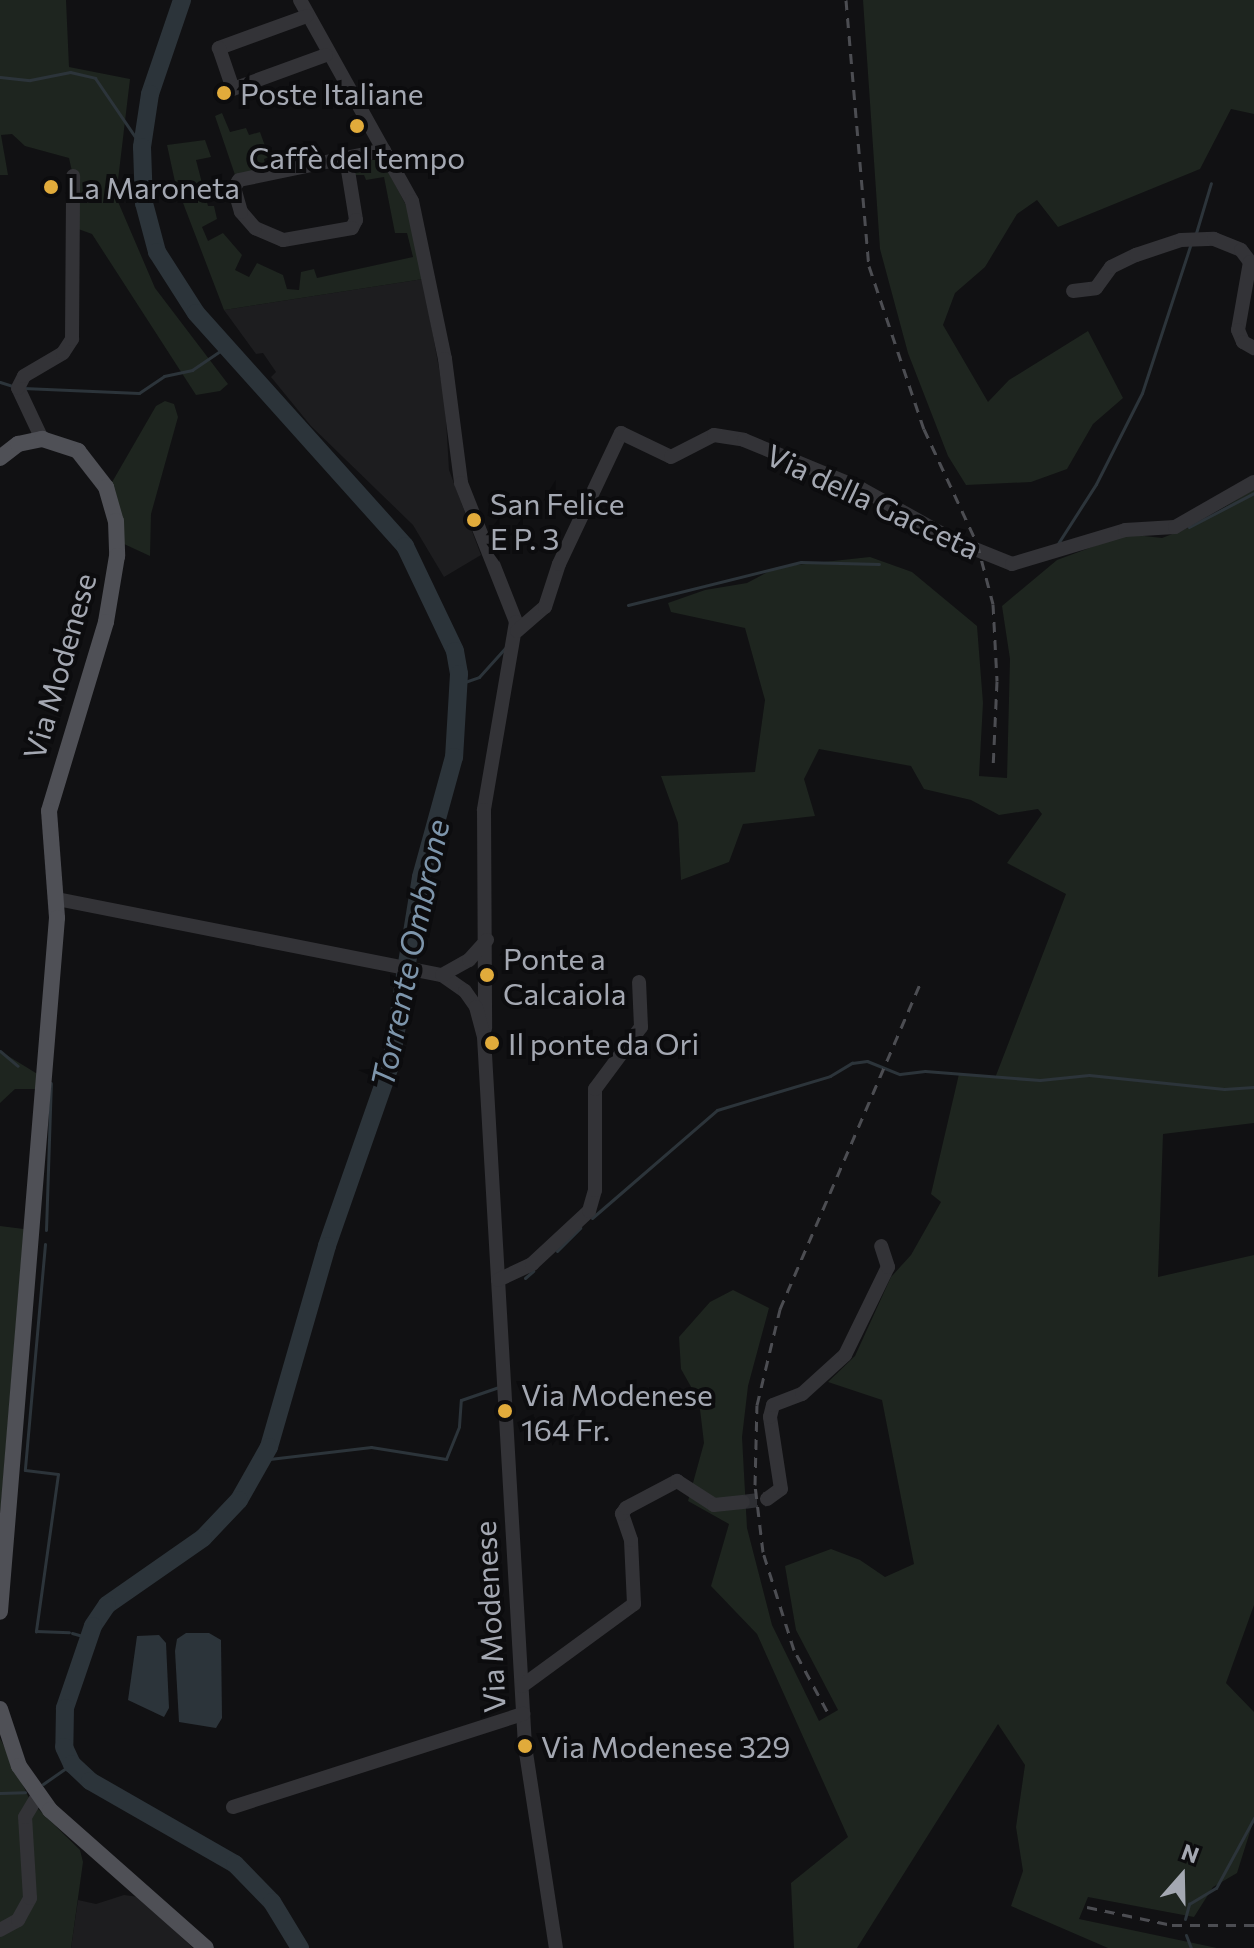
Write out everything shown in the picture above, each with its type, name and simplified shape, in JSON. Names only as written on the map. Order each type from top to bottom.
[{"type":"main road","points":[[0,458],[18,444],[42,439]]},
{"type":"main road","name":"Via Modenese","points":[[0,1612],[57,899],[49,811],[106,622],[117,537],[112,503],[93,466],[78,451],[42,439]]},
{"type":"main road","points":[[0,1709],[11,1750],[38,1795],[206,1948]]},
{"type":"street","points":[[300,0],[326,55],[384,150],[417,217],[445,359],[461,483],[517,631],[484,810],[487,940],[484,1033]]},
{"type":"street","points":[[307,16],[219,48],[233,89],[326,55]]},
{"type":"street","points":[[346,158],[356,220],[352,228],[283,240],[255,228],[241,212],[234,188],[239,180],[384,150]]},
{"type":"street","points":[[42,439],[18,388],[24,376],[63,353],[72,339],[73,176]]},
{"type":"street","points":[[1073,291],[1096,288],[1111,267],[1136,255],[1181,240],[1214,239],[1241,250],[1250,262],[1238,330],[1243,342],[1254,348]]},
{"type":"street","name":"Via della Gacceta","points":[[517,631],[545,607],[559,564],[621,433],[671,457],[714,435],[744,440],[860,488],[955,541],[1012,564],[1125,530],[1175,527],[1254,482]]},
{"type":"street","points":[[57,899],[435,973],[470,996],[484,1033]]},
{"type":"street","points":[[435,973],[469,960],[487,940]]},
{"type":"street","points":[[498,1280],[532,1264],[589,1211],[595,1190],[595,1089],[641,1027],[639,982]]},
{"type":"street","name":"Via Modenese","points":[[484,1033],[523,1714],[530,1797],[556,1948]]},
{"type":"street","points":[[767,1499],[781,1489],[770,1417],[773,1405],[802,1394],[845,1355],[888,1267],[881,1246]]},
{"type":"street","points":[[522,1686],[634,1604],[631,1540],[622,1514],[626,1508],[677,1481],[714,1505],[743,1502]]},
{"type":"street","points":[[233,1807],[523,1714]]},
{"type":"street","points":[[0,1930],[18,1920],[30,1898],[25,1817],[38,1795]]},
{"type":"shaded area","points":[[0,0],[66,0],[69,67],[130,79],[116,197],[155,288],[228,384],[220,391],[196,395],[92,234],[70,226],[73,176],[69,158],[25,146],[12,134],[1,135],[8,175],[0,175]]},
{"type":"shaded area","points":[[863,0],[1254,0],[1254,114],[1231,109],[1200,169],[1058,227],[1037,200],[1017,214],[985,267],[955,293],[943,325],[988,402],[1009,380],[1088,331],[1123,398],[1093,424],[1067,469],[1031,482],[966,485],[948,456],[908,353],[880,249]]},
{"type":"shaded area","points":[[222,113],[230,132],[246,128],[249,135],[260,132],[269,157],[264,159],[266,168],[235,175],[215,116]]},
{"type":"shaded area","points":[[205,140],[211,157],[196,160],[208,206],[214,206],[217,219],[202,227],[208,241],[223,233],[242,255],[235,270],[249,277],[257,263],[283,275],[287,289],[299,290],[301,272],[314,269],[317,278],[413,257],[407,233],[395,233],[384,177],[366,180],[364,175],[354,175],[356,163],[373,158],[383,162],[407,207],[423,279],[224,310],[175,182],[167,145]]},
{"type":"shaded area","points":[[423,279],[445,402],[449,470],[481,555],[444,577],[413,525],[311,426],[271,377],[276,372],[263,353],[256,354],[224,310]]},
{"type":"shaded area","points":[[165,401],[174,404],[178,417],[151,514],[150,556],[124,544],[122,517],[111,484],[156,406]]},
{"type":"shaded area","points":[[1254,489],[1254,1123],[1163,1134],[1158,1277],[1254,1255],[1254,1605],[1226,1683],[1254,1712],[1254,1819],[1237,1873],[1213,1887],[1194,1917],[1088,1897],[1079,1919],[1217,1948],[1108,1948],[1011,1906],[1023,1871],[1016,1827],[1025,1765],[998,1724],[857,1948],[794,1948],[791,1883],[848,1837],[757,1634],[711,1586],[729,1524],[688,1501],[704,1443],[699,1401],[681,1369],[679,1337],[710,1302],[733,1290],[769,1308],[748,1386],[742,1437],[747,1528],[772,1625],[819,1721],[838,1710],[796,1630],[785,1566],[831,1549],[860,1560],[885,1577],[914,1564],[882,1400],[828,1382],[855,1356],[891,1277],[911,1255],[941,1202],[931,1194],[959,1074],[995,1078],[1066,894],[1007,863],[1042,814],[1038,809],[999,815],[971,800],[924,789],[911,766],[819,749],[804,779],[815,816],[743,824],[729,862],[681,880],[678,823],[661,776],[755,772],[765,700],[745,628],[671,612],[668,603],[705,590],[747,583],[777,567],[870,557],[912,572],[977,626],[983,703],[979,776],[1007,778],[1010,659],[1002,606],[1057,560],[1127,534],[1162,538],[1198,524]]},
{"type":"shaded area","points":[[0,1051],[44,1078],[43,1089],[15,1089],[0,1103]]},
{"type":"shaded area","points":[[0,1226],[24,1229],[0,1517]]},
{"type":"shaded area","points":[[186,1633],[209,1633],[221,1640],[222,1718],[216,1728],[179,1722],[175,1651],[177,1639]]},
{"type":"shaded area","points":[[159,1635],[166,1643],[169,1708],[164,1717],[128,1700],[137,1636]]},
{"type":"shaded area","points":[[0,1738],[31,1802],[80,1850],[83,1862],[71,1948],[0,1948]]},
{"type":"shaded area","points":[[124,1895],[139,1897],[193,1948],[71,1948],[78,1900],[96,1904]]},
{"type":"waterway","name":"Torrente Ombrone","points":[[182,0],[150,94],[142,147],[144,203],[157,252],[196,313],[405,546],[455,651],[459,674],[454,757],[421,877],[391,1063],[327,1246],[269,1447],[239,1500],[203,1538],[107,1605],[93,1626],[65,1708],[64,1747],[72,1764],[90,1781],[235,1864],[272,1902],[300,1948]]},
{"type":"waterway","points":[[0,77],[30,80],[70,72],[95,78],[142,147]]},
{"type":"waterway","points":[[1196,233],[1211,183]]},
{"type":"waterway","points":[[1057,545],[1096,484],[1142,393],[1191,243]]},
{"type":"waterway","points":[[23,388],[139,393],[164,376],[192,370],[226,347]]},
{"type":"waterway","points":[[0,382],[15,387]]},
{"type":"waterway","points":[[1189,527],[1254,493]]},
{"type":"waterway","points":[[628,605],[801,562],[879,564]]},
{"type":"waterway","points":[[459,684],[479,677],[507,646]]},
{"type":"waterway","points":[[0,1051],[18,1066]]},
{"type":"waterway","points":[[592,1218],[717,1110],[830,1076],[852,1063],[867,1061],[900,1074],[925,1071],[1040,1080],[1089,1075],[1224,1089],[1254,1087]]},
{"type":"waterway","points":[[46,1230],[51,1083]]},
{"type":"waterway","points":[[557,1251],[580,1228]]},
{"type":"waterway","points":[[45,1244],[25,1470],[58,1474],[36,1631],[69,1632]]},
{"type":"waterway","points":[[525,1278],[533,1271]]},
{"type":"waterway","points":[[261,1460],[371,1447],[446,1459],[459,1426],[461,1400],[499,1387]]},
{"type":"waterway","points":[[72,1633],[89,1638]]},
{"type":"waterway","points":[[43,1784],[72,1764]]},
{"type":"waterway","points":[[0,1793],[25,1792]]},
{"type":"waterway","points":[[1185,1919],[1189,1904],[1216,1888],[1254,1818]]},
{"type":"waterway","points":[[1186,1935],[1191,1948]]},
{"type":"tunnel","points":[[743,1502],[767,1499]]},
{"type":"railway","points":[[846,0],[869,266],[924,429],[977,543],[993,604],[997,681],[993,768]]},
{"type":"railway","points":[[827,1711],[794,1650],[763,1552],[755,1485],[757,1405],[780,1309],[921,981]]},
{"type":"railway","points":[[1087,1907],[1172,1925],[1254,1925]]},
{"type":"place","name":"Poste Italiane","points":[[224,93]]},
{"type":"place","name":"Caffè del tempo","points":[[357,126]]},
{"type":"place","name":"La Maroneta","points":[[51,187]]},
{"type":"place","name":"San Felice E P. 3","points":[[474,520]]},
{"type":"place","name":"Ponte a Calcaiola","points":[[487,975]]},
{"type":"place","name":"Il ponte da Ori","points":[[492,1043]]},
{"type":"place","name":"Via Modenese 164 Fr.","points":[[505,1411]]},
{"type":"place","name":"Via Modenese 329","points":[[525,1746]]}]
